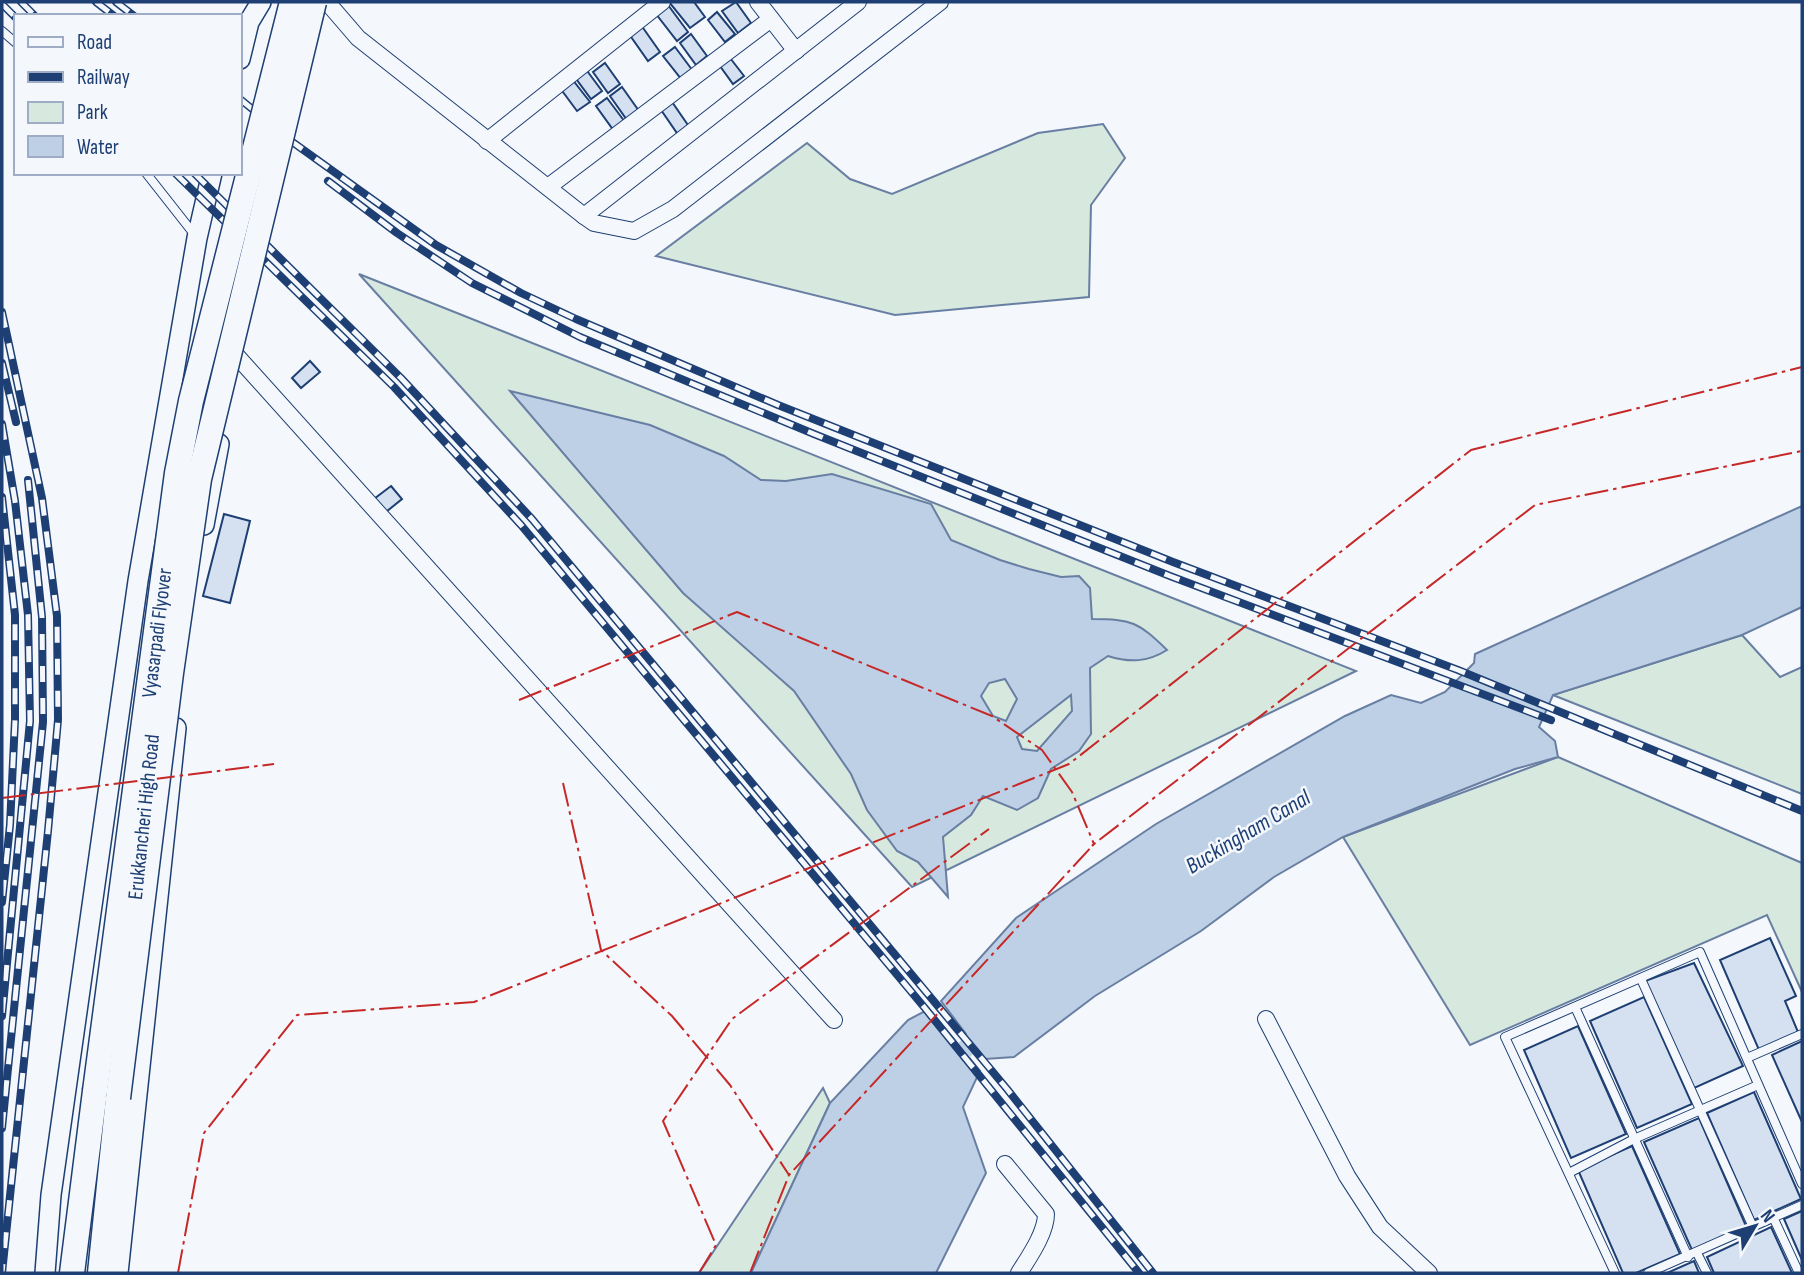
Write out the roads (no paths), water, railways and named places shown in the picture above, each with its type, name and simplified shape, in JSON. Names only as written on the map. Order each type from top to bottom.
[{"type":"main road","name":"Vyasarpadi Flyover","points":[[100,1273],[106,1094],[177,473],[191,401],[292,2]]},
{"type":"main road","name":"Vyasarpadi Flyover","points":[[72,1273],[106,1094],[199,479],[314,2]]},
{"type":"street","points":[[242,50],[248,22],[261,2]]},
{"type":"street","points":[[327,2],[358,38],[584,216],[594,223],[634,231],[673,209],[940,2]]},
{"type":"street","points":[[487,141],[662,2]]},
{"type":"street","points":[[758,2],[796,51]]},
{"type":"street","points":[[584,216],[857,2]]},
{"type":"street","points":[[548,187],[771,19]]},
{"type":"street","name":"Erukkancheri High Road","points":[[45,1273],[51,1195],[126,663],[197,237],[212,175]]},
{"type":"street","points":[[186,312],[224,329],[233,343],[235,354],[834,1020]]},
{"type":"street","name":"Erukkancheri High Road","points":[[118,1273],[182,670],[193,586],[235,354]]},
{"type":"street","points":[[126,663],[182,670]]},
{"type":"street","points":[[1266,1019],[1347,1176],[1380,1227],[1429,1273]]},
{"type":"street","points":[[1005,1164],[1046,1214],[1025,1271]]},
{"type":"lane","points":[[148,175],[197,237]]},
{"type":"lane","points":[[1615,1273],[1505,1037],[1700,952],[1802,1184]]},
{"type":"lane","points":[[1641,979],[1753,1227]]},
{"type":"lane","points":[[1575,1007],[1688,1257]]},
{"type":"lane","points":[[1747,1058],[1802,1034]]},
{"type":"lane","points":[[1569,1173],[1634,1139],[1758,1085]]},
{"type":"lane","points":[[1648,1273],[1802,1205]]},
{"type":"lane","points":[[1773,1217],[1799,1273]]},
{"type":"lane","points":[[1697,1252],[1706,1273]]},
{"type":"water","points":[[510,391],[650,425],[724,456],[761,480],[786,481],[832,474],[931,504],[951,540],[1029,569],[1061,577],[1079,576],[1090,588],[1092,619],[1134,624],[1149,633],[1167,650],[1139,660],[1108,656],[1090,668],[1091,734],[1079,751],[1051,769],[1038,798],[1017,810],[983,796],[971,815],[943,837],[948,897],[918,862],[897,851],[867,810],[851,774],[794,691],[683,593]],"holes":[[[1005,679],[1017,699],[1006,721],[993,716],[981,696],[989,683]],[[1071,695],[1072,711],[1037,751],[1022,749],[1017,737]]]},
{"type":"water","points":[[1802,506],[1802,607],[1742,635],[1553,695],[1539,727],[1555,741],[1558,757],[1515,769],[1343,837],[1274,877],[1201,931],[1095,996],[1014,1057],[985,1059],[941,1001],[1016,918],[1156,824],[1345,716],[1391,695],[1421,703],[1445,692],[1474,663],[1475,654]]},
{"type":"water","points":[[929,1009],[980,1071],[963,1107],[986,1173],[936,1273],[751,1273],[830,1103],[908,1020]]},
{"type":"waterway","name":"Buckingham Canal","points":[[948,1068],[988,1024]]},
{"type":"railway","points":[[21,2],[33,14]]},
{"type":"railway","points":[[96,2],[111,14]]},
{"type":"railway","points":[[116,2],[131,14]]},
{"type":"railway","points":[[2,4],[14,16]]},
{"type":"railway","points":[[242,101],[291,141],[436,245],[521,293],[576,319],[778,405],[1173,562],[1458,670],[1802,811]]},
{"type":"railway","points":[[177,175],[394,387],[521,525],[924,1007],[1139,1273]]},
{"type":"railway","points":[[196,175],[401,378],[532,519],[1007,1089],[1153,1273]]},
{"type":"railway","points":[[328,181],[397,233],[472,283],[580,337],[1170,576],[1551,720]]},
{"type":"railway","points":[[2,312],[42,498],[57,616],[58,720],[2,1273]]},
{"type":"railway","points":[[2,363],[16,422]]},
{"type":"railway","points":[[2,424],[15,501],[28,615],[30,721],[2,1016]]},
{"type":"railway","points":[[2,1128],[43,722],[42,617],[28,480]]},
{"type":"railway","points":[[2,497],[15,615],[15,720],[10,825],[2,902]]}]
